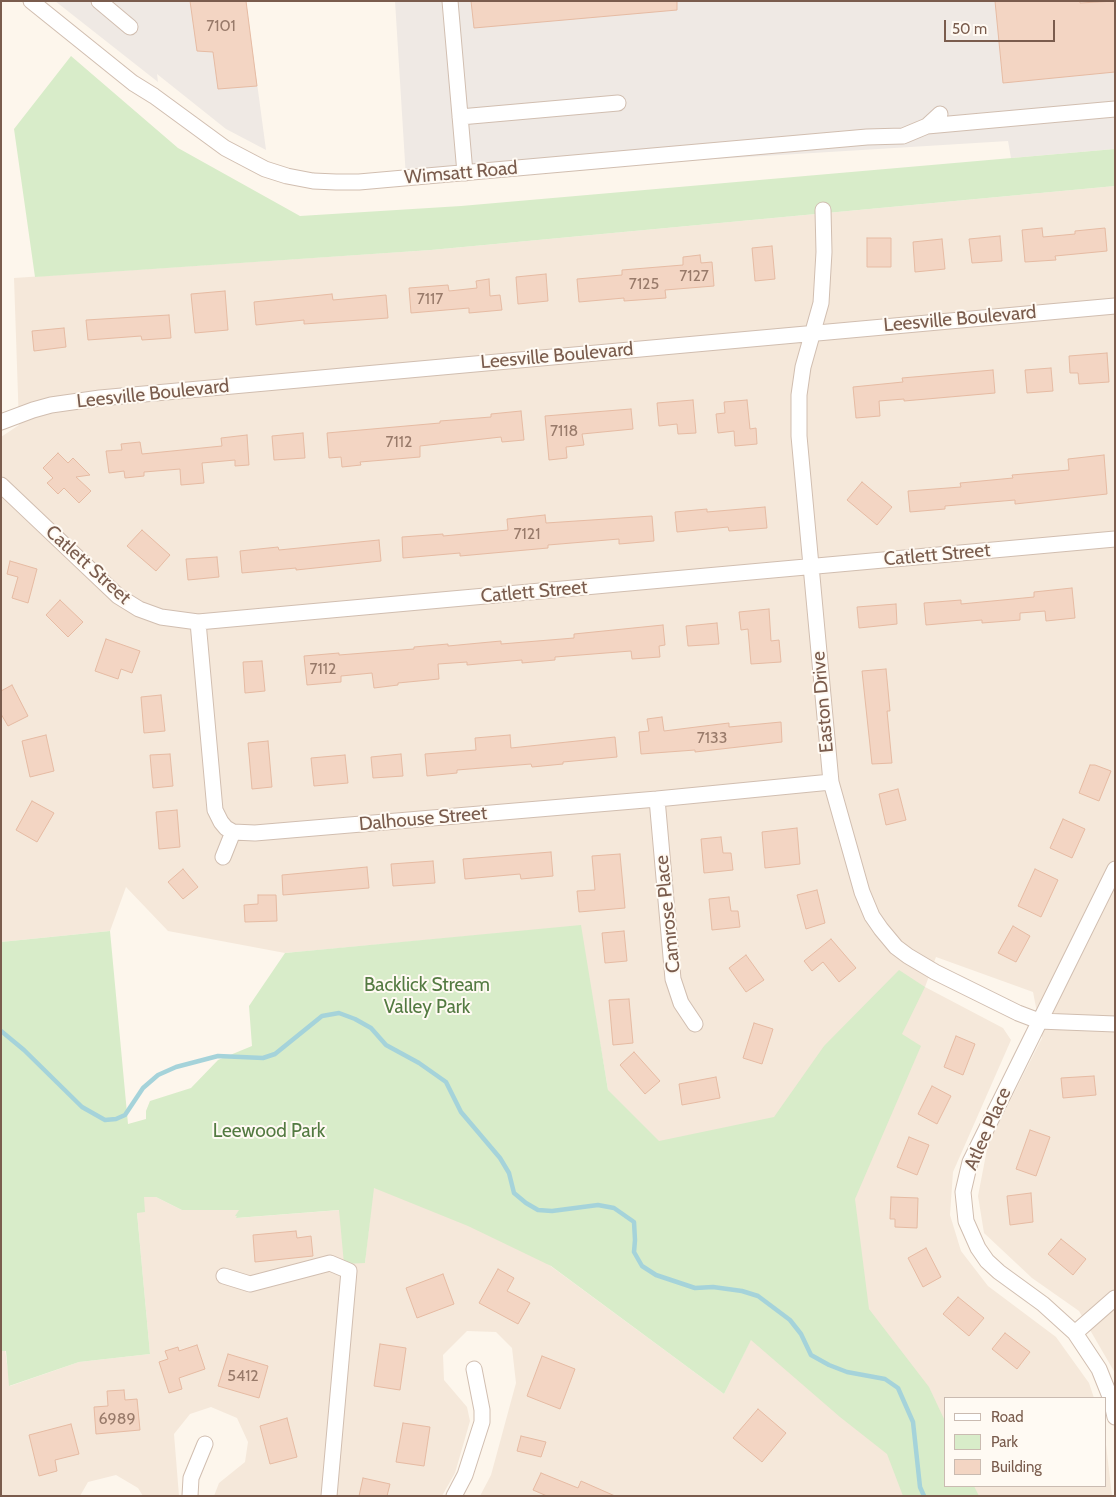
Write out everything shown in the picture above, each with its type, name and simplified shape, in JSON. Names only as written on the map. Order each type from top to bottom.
[{"type":"street","name":"Wimsatt Road","points":[[31,1],[133,83],[226,148],[265,168],[296,177],[336,182],[465,173],[867,137],[903,136],[926,126],[940,114]]},
{"type":"street","points":[[99,1],[130,26]]},
{"type":"street","points":[[450,1],[465,173]]},
{"type":"street","points":[[460,117],[618,103]]},
{"type":"street","points":[[926,126],[1115,109]]},
{"type":"street","name":"Easton Drive","points":[[824,210],[824,252],[820,303],[803,367],[798,416],[831,782],[862,892],[872,916],[896,947],[924,966],[1018,1013],[1039,1021],[1115,1024]]},
{"type":"street","name":"Leesville Boulevard","points":[[1,422],[51,405],[100,398],[1115,306]]},
{"type":"street","name":"Catlett Street","points":[[1,485],[118,596],[139,609],[161,617],[198,622],[1115,539]]},
{"type":"street","points":[[198,622],[215,810],[221,822],[233,832],[223,857]]},
{"type":"street","name":"Dalhouse Street","points":[[233,832],[255,834],[831,782]]},
{"type":"street","name":"Camrose Place","points":[[657,799],[673,979],[682,1003],[695,1024]]},
{"type":"street","name":"Atlee Place","points":[[1115,869],[970,1162],[963,1192],[970,1233],[978,1248],[987,1261],[999,1272],[1043,1304],[1075,1333],[1099,1369],[1111,1399],[1115,1417]]},
{"type":"street","points":[[224,1276],[250,1284],[330,1263],[349,1271],[329,1496]]},
{"type":"street","points":[[1075,1333],[1115,1298]]},
{"type":"street","points":[[457,1495],[482,1422],[482,1410],[474,1369]]},
{"type":"street","points":[[190,1496],[191,1478],[206,1444]]},
{"type":"shaded area","points":[[55,1],[246,1],[266,150],[226,129],[157,74],[158,82]]},
{"type":"shaded area","points":[[395,1],[1115,1],[1115,149],[1011,158],[1008,141],[406,178]]},
{"type":"shaded area","points":[[1115,186],[1115,1373],[1079,1311],[1032,1278],[984,1233],[978,1196],[988,1144],[1042,1038],[1033,992],[936,957],[925,987],[1003,1028],[1011,1040],[953,1172],[950,1215],[961,1251],[988,1286],[1056,1337],[1089,1383],[1094,1397],[944,1397],[944,1487],[1106,1487],[1106,1445],[1112,1496],[480,1496],[491,1475],[516,1383],[512,1348],[496,1332],[467,1331],[443,1355],[444,1380],[467,1407],[470,1421],[455,1473],[442,1496],[214,1496],[219,1483],[245,1462],[248,1442],[237,1418],[211,1407],[190,1414],[174,1434],[179,1496],[143,1496],[138,1488],[116,1475],[88,1482],[80,1496],[1,1496],[1,1349],[5,1349],[10,1386],[79,1362],[150,1354],[137,1213],[144,1197],[156,1197],[182,1210],[241,1210],[237,1218],[340,1210],[365,1263],[378,1142],[724,1394],[902,1034],[792,1125],[676,1157],[612,1113],[580,926],[285,953],[168,931],[126,887],[110,931],[1,942],[1,437],[19,425],[14,278],[431,250]]},
{"type":"green space","points":[[71,56],[178,148],[300,216],[461,206],[1115,149],[1115,186],[431,250],[35,277],[14,129]]},
{"type":"green space","points":[[581,925],[608,1090],[659,1141],[774,1117],[824,1046],[899,970],[925,987],[902,1034],[921,1046],[855,1199],[869,1309],[929,1387],[944,1419],[944,1487],[974,1487],[979,1496],[903,1496],[887,1454],[840,1417],[751,1340],[724,1394],[551,1266],[468,1226],[374,1188],[365,1263],[344,1264],[339,1210],[236,1218],[237,1216],[235,1216],[239,1210],[182,1210],[156,1197],[144,1197],[145,1212],[137,1213],[150,1354],[79,1362],[9,1386],[6,1351],[1,1351],[1,942],[110,931],[128,1124],[146,1119],[146,1111],[150,1101],[191,1088],[218,1060],[252,1046],[249,1006],[285,953]]},
{"type":"building","points":[[190,1],[246,1],[257,86],[218,89],[213,52],[197,51]]},
{"type":"building","points":[[471,1],[677,1],[677,10],[474,28]]},
{"type":"building","points":[[995,1],[1080,1],[1080,3],[1115,1],[1115,72],[1003,83]]},
{"type":"building","points":[[1042,228],[1043,237],[1075,234],[1075,231],[1105,228],[1107,251],[1055,256],[1056,260],[1025,262],[1022,230]]},
{"type":"building","points":[[1000,236],[1002,261],[972,263],[969,239]]},
{"type":"building","points":[[867,238],[891,238],[891,267],[867,267]]},
{"type":"building","points":[[942,239],[945,269],[915,272],[913,242]]},
{"type":"building","points":[[772,246],[775,279],[755,281],[752,248]]},
{"type":"building","points":[[700,255],[701,263],[712,262],[714,286],[665,290],[666,298],[624,301],[624,298],[579,302],[577,279],[622,275],[622,270],[683,265],[683,257]]},
{"type":"building","points":[[546,274],[548,301],[518,304],[516,277]]},
{"type":"building","points":[[489,279],[490,296],[500,295],[502,310],[469,313],[469,308],[411,313],[409,288],[448,285],[449,291],[477,288],[476,281]]},
{"type":"building","points":[[225,291],[228,330],[195,333],[191,294]]},
{"type":"building","points":[[332,294],[333,300],[386,295],[388,318],[304,324],[304,320],[256,325],[254,302]]},
{"type":"building","points":[[169,315],[171,338],[142,340],[141,336],[88,340],[86,320]]},
{"type":"building","points":[[64,328],[66,347],[34,351],[32,331]]},
{"type":"building","points":[[1107,353],[1109,382],[1079,384],[1078,373],[1070,373],[1069,356]]},
{"type":"building","points":[[1051,368],[1053,391],[1027,393],[1025,370]]},
{"type":"building","points":[[993,370],[995,393],[904,401],[904,399],[879,401],[880,416],[856,418],[853,387],[903,382],[902,378]]},
{"type":"building","points":[[693,400],[696,433],[678,434],[677,424],[659,426],[657,403]]},
{"type":"building","points":[[747,400],[750,429],[756,428],[757,444],[735,446],[734,431],[718,433],[716,414],[725,413],[724,402]]},
{"type":"building","points":[[631,409],[633,429],[582,434],[584,445],[566,447],[567,458],[549,460],[545,416]]},
{"type":"building","points":[[521,411],[524,440],[502,442],[501,437],[420,446],[420,457],[360,462],[361,465],[342,467],[341,457],[329,458],[327,433],[440,423],[440,421],[491,417],[491,414]]},
{"type":"building","points":[[303,433],[305,458],[274,460],[272,436]]},
{"type":"building","points":[[247,435],[249,465],[235,466],[235,460],[202,463],[204,483],[181,485],[180,469],[144,472],[144,476],[125,478],[124,471],[109,473],[106,451],[122,450],[121,444],[140,442],[142,454],[222,446],[221,438]]},
{"type":"building","points":[[58,453],[68,463],[73,458],[90,475],[76,477],[91,491],[79,503],[64,488],[58,494],[47,483],[53,478],[43,468]]},
{"type":"building","points":[[1104,455],[1107,494],[1015,504],[1015,500],[945,506],[945,509],[910,512],[908,491],[961,487],[960,483],[1013,478],[1012,475],[1069,470],[1068,459]]},
{"type":"building","points":[[862,482],[892,507],[877,525],[847,500]]},
{"type":"building","points":[[765,507],[767,528],[729,531],[728,527],[677,532],[675,512],[707,509],[707,512]]},
{"type":"building","points":[[545,515],[546,523],[652,516],[654,541],[619,544],[619,539],[548,545],[548,548],[460,556],[460,553],[403,558],[402,537],[443,534],[443,536],[508,530],[507,519]]},
{"type":"building","points":[[142,530],[170,555],[156,571],[127,546]]},
{"type":"building","points":[[379,540],[381,561],[296,570],[296,568],[242,573],[240,551],[278,547],[279,550]]},
{"type":"building","points":[[217,557],[219,577],[188,580],[186,559]]},
{"type":"building","points":[[10,561],[37,569],[28,603],[12,598],[18,577],[7,574]]},
{"type":"building","points":[[1072,588],[1075,618],[1046,621],[1045,611],[1020,613],[1020,620],[982,623],[982,620],[926,625],[924,603],[961,600],[961,604],[1034,597],[1034,592]]},
{"type":"building","points":[[60,600],[83,622],[68,637],[46,615]]},
{"type":"building","points":[[896,604],[897,624],[859,628],[857,607]]},
{"type":"building","points":[[769,609],[771,641],[779,640],[781,662],[751,664],[748,629],[741,630],[739,612]]},
{"type":"building","points":[[717,623],[719,644],[688,646],[686,626]]},
{"type":"building","points":[[663,625],[665,645],[659,646],[660,657],[632,659],[631,651],[555,657],[555,660],[522,663],[522,660],[467,665],[467,662],[438,664],[439,679],[398,683],[398,685],[374,688],[372,673],[341,676],[341,682],[307,685],[304,656],[414,649],[414,647],[448,644],[448,646],[501,641],[501,644],[574,638],[574,634]]},
{"type":"building","points":[[106,639],[140,651],[132,673],[121,669],[118,679],[95,671]]},
{"type":"building","points":[[262,661],[265,691],[245,693],[243,662]]},
{"type":"building","points":[[886,669],[890,711],[887,711],[892,763],[872,764],[862,671]]},
{"type":"building","points":[[12,685],[28,716],[8,726],[1,714],[1,691]]},
{"type":"building","points":[[161,695],[165,731],[144,733],[141,697]]},
{"type":"building","points":[[662,717],[664,731],[729,723],[729,727],[781,722],[782,742],[695,752],[695,750],[641,754],[639,732],[649,731],[647,719]]},
{"type":"building","points":[[46,735],[54,771],[30,777],[22,741]]},
{"type":"building","points":[[510,735],[511,748],[615,737],[617,757],[532,767],[531,764],[457,770],[457,773],[427,776],[425,754],[476,750],[475,738]]},
{"type":"building","points":[[268,741],[272,787],[252,789],[248,743]]},
{"type":"building","points":[[170,754],[173,786],[153,788],[150,755]]},
{"type":"building","points":[[401,754],[403,776],[373,778],[371,757]]},
{"type":"building","points":[[345,755],[348,783],[314,786],[311,758]]},
{"type":"building","points":[[1090,765],[1111,771],[1099,801],[1079,793]]},
{"type":"building","points":[[898,789],[906,820],[886,825],[879,794]]},
{"type":"building","points":[[32,801],[54,813],[37,842],[16,830]]},
{"type":"building","points":[[177,810],[180,847],[159,849],[156,812]]},
{"type":"building","points":[[1063,819],[1085,829],[1072,858],[1050,848]]},
{"type":"building","points":[[797,828],[800,864],[765,868],[762,832]]},
{"type":"building","points":[[721,837],[723,853],[731,853],[733,870],[704,873],[701,839]]},
{"type":"building","points":[[551,852],[553,876],[521,879],[520,874],[465,879],[463,859]]},
{"type":"building","points":[[620,854],[625,908],[579,912],[577,891],[595,890],[592,856]]},
{"type":"building","points":[[433,861],[435,883],[393,886],[391,864]]},
{"type":"building","points":[[367,867],[369,888],[283,895],[282,875]]},
{"type":"building","points":[[183,869],[198,887],[183,899],[168,882]]},
{"type":"building","points":[[1035,869],[1058,880],[1041,917],[1018,906]]},
{"type":"building","points":[[817,890],[825,923],[806,929],[797,895]]},
{"type":"building","points":[[258,895],[276,895],[277,921],[245,922],[244,905],[258,904]]},
{"type":"building","points":[[729,897],[731,911],[738,911],[740,927],[712,930],[709,899]]},
{"type":"building","points":[[1013,926],[1030,936],[1016,962],[998,953]]},
{"type":"building","points":[[624,931],[627,961],[605,963],[602,933]]},
{"type":"building","points":[[831,939],[856,968],[839,982],[823,962],[812,971],[804,961]]},
{"type":"building","points":[[746,955],[764,980],[746,992],[729,968]]},
{"type":"building","points":[[629,999],[633,1043],[613,1045],[609,1000]]},
{"type":"building","points":[[754,1023],[773,1029],[762,1064],[743,1058]]},
{"type":"building","points":[[956,1036],[975,1044],[963,1075],[944,1067]]},
{"type":"building","points":[[634,1052],[660,1081],[645,1094],[620,1065]]},
{"type":"building","points":[[1094,1076],[1096,1095],[1063,1098],[1061,1078]]},
{"type":"building","points":[[716,1077],[720,1098],[682,1105],[679,1084]]},
{"type":"building","points":[[932,1086],[951,1096],[937,1124],[918,1114]]},
{"type":"building","points":[[1030,1130],[1050,1137],[1036,1176],[1016,1169]]},
{"type":"building","points":[[909,1137],[929,1145],[917,1175],[897,1167]]},
{"type":"building","points":[[1031,1193],[1033,1222],[1010,1225],[1007,1196]]},
{"type":"building","points":[[891,1197],[918,1198],[917,1228],[895,1227],[895,1219],[890,1219]]},
{"type":"building","points":[[296,1231],[297,1238],[311,1236],[313,1256],[255,1262],[253,1235]]},
{"type":"building","points":[[1061,1239],[1086,1259],[1073,1275],[1048,1254]]},
{"type":"building","points":[[926,1248],[941,1277],[923,1287],[908,1258]]},
{"type":"building","points":[[498,1269],[514,1278],[507,1291],[530,1303],[518,1324],[479,1303]]},
{"type":"building","points":[[443,1274],[454,1304],[417,1318],[406,1288]]},
{"type":"building","points":[[958,1297],[984,1318],[969,1336],[943,1314]]},
{"type":"building","points":[[1005,1333],[1030,1352],[1017,1369],[992,1349]]},
{"type":"building","points":[[380,1344],[406,1348],[400,1390],[374,1386]]},
{"type":"building","points":[[197,1345],[205,1369],[179,1378],[182,1389],[169,1393],[159,1362],[168,1359],[165,1351],[178,1347],[179,1351]]},
{"type":"building","points":[[228,1354],[268,1366],[259,1398],[218,1386]]},
{"type":"building","points":[[542,1356],[575,1369],[560,1409],[527,1396]]},
{"type":"building","points":[[124,1390],[125,1400],[137,1399],[140,1430],[96,1434],[94,1407],[108,1406],[107,1391]]},
{"type":"building","points":[[758,1409],[786,1433],[762,1462],[733,1438]]},
{"type":"building","points":[[287,1418],[297,1457],[270,1464],[260,1426]]},
{"type":"building","points":[[403,1423],[430,1427],[424,1466],[396,1462]]},
{"type":"building","points":[[71,1424],[79,1454],[55,1460],[57,1471],[39,1476],[29,1435]]},
{"type":"building","points":[[521,1436],[546,1442],[541,1457],[517,1451]]},
{"type":"building","points":[[541,1473],[578,1488],[581,1481],[615,1496],[547,1496],[533,1490]]},
{"type":"building","points":[[363,1478],[390,1484],[387,1496],[359,1496]]},
{"type":"waterway","points":[[1,1031],[24,1050],[82,1107],[105,1120],[116,1119],[125,1115],[143,1088],[158,1075],[176,1067],[218,1056],[263,1058],[275,1054],[322,1016],[339,1013],[355,1019],[371,1028],[386,1045],[419,1063],[446,1082],[461,1112],[500,1158],[509,1173],[514,1193],[526,1203],[538,1210],[552,1211],[598,1205],[614,1208],[634,1222],[634,1252],[642,1266],[656,1275],[695,1288],[713,1287],[742,1291],[758,1296],[790,1320],[801,1334],[811,1355],[847,1372],[885,1379],[898,1388],[913,1422],[920,1487],[924,1496]]},
{"type":"park label","name":"Backlick Stream Valley Park","points":[[427,996]]},
{"type":"park label","name":"Leewood Park","points":[[269,1131]]}]
